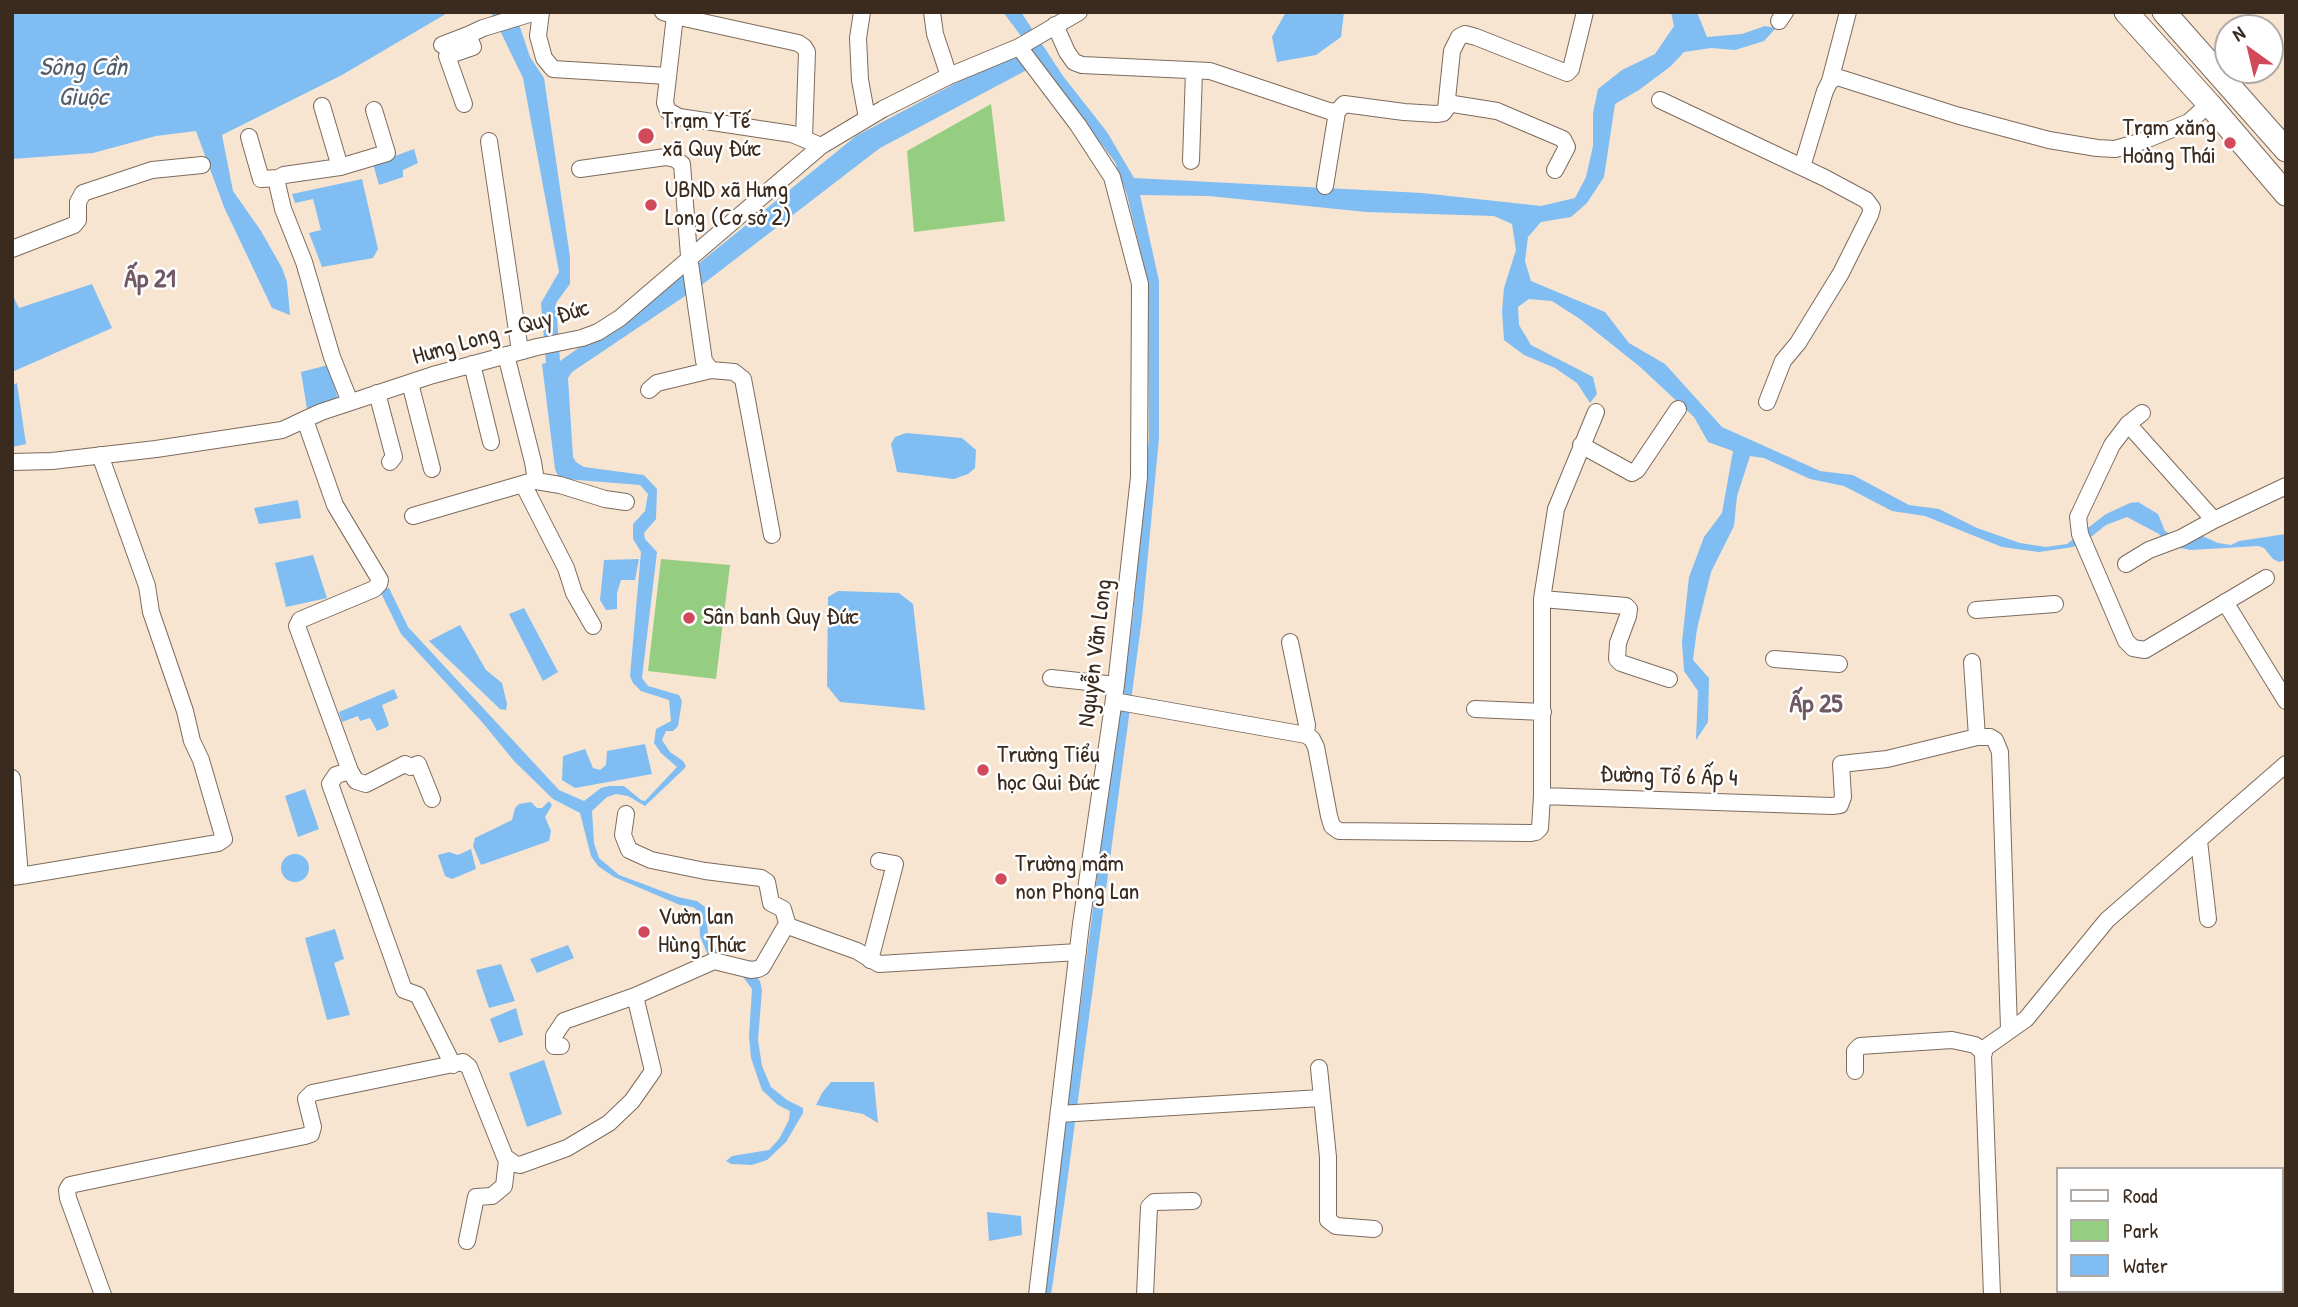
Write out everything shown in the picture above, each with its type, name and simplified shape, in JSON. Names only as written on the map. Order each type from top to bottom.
[{"type":"highway","points":[[2126,12],[2286,194]]},
{"type":"highway","points":[[2164,12],[2286,150]]},
{"type":"street","points":[[442,45],[483,28],[539,12],[538,36],[544,58],[553,69],[668,76]]},
{"type":"street","points":[[862,12],[859,38],[860,80],[867,118]]},
{"type":"street","points":[[932,12],[935,34],[949,76]]},
{"type":"street","name":"Hưng Long - Quy Đức","points":[[12,462],[100,455],[282,430],[321,412],[377,393],[472,364],[598,332],[620,318],[689,256],[821,146],[867,118],[949,76],[1021,46],[1079,12]]},
{"type":"street","points":[[1325,186],[1337,112],[1344,104],[1404,112],[1443,113],[1447,103],[1452,51],[1459,37],[1465,34],[1567,73],[1571,69],[1585,12]]},
{"type":"street","points":[[1802,167],[1830,81],[1848,12]]},
{"type":"street","points":[[804,138],[807,52],[804,47],[798,43],[671,13],[665,103],[668,111],[679,117],[804,138],[821,146]]},
{"type":"street","points":[[1055,25],[1067,52],[1074,62],[1082,65],[1210,71],[1319,109],[1337,112]]},
{"type":"street","points":[[464,104],[447,55],[473,47],[468,35]]},
{"type":"street","name":"Nguyễn Văn Long","points":[[1021,46],[1112,177],[1140,284],[1139,477],[1115,693],[1078,952],[1037,1295]]},
{"type":"street","points":[[1191,162],[1194,71]]},
{"type":"street","points":[[1830,81],[1837,77],[2036,137],[2097,148],[2115,149],[2143,141],[2189,122],[2209,104]]},
{"type":"street","points":[[1660,100],[1866,200],[1871,211],[1841,272],[1798,343],[1783,361],[1767,402]]},
{"type":"street","points":[[1447,103],[1497,111],[1564,140],[1567,147],[1555,170]]},
{"type":"street","points":[[322,106],[340,167]]},
{"type":"street","points":[[249,138],[261,179],[340,167],[387,153],[374,110]]},
{"type":"street","points":[[489,141],[513,353],[533,462],[529,482],[574,593],[593,626]]},
{"type":"street","points":[[580,170],[666,157],[681,164],[689,256],[704,361],[710,370]]},
{"type":"street","points":[[12,250],[74,225],[78,220],[78,202],[83,193],[152,170],[202,165]]},
{"type":"street","points":[[278,178],[283,209],[304,262],[332,357],[350,402]]},
{"type":"street","points":[[472,364],[491,442]]},
{"type":"street","points":[[649,390],[657,383],[710,370],[734,372],[743,379],[772,536]]},
{"type":"street","points":[[410,383],[432,469]]},
{"type":"street","points":[[377,393],[394,457],[390,462]]},
{"type":"street","points":[[1581,445],[1624,470],[1634,472],[1678,409]]},
{"type":"street","points":[[1051,678],[1307,735],[1317,747],[1329,817],[1332,827],[1339,831],[1531,833],[1540,828],[1542,796],[1542,599],[1556,509],[1596,412]]},
{"type":"street","points":[[2142,413],[2128,424],[2112,445],[2077,517],[2080,534],[2126,641],[2133,648],[2146,650],[2266,578]]},
{"type":"street","points":[[300,422],[335,505],[380,580],[374,589],[300,620],[297,626],[356,781],[366,784],[405,764],[411,767],[418,764],[432,799]]},
{"type":"street","points":[[2128,424],[2214,520]]},
{"type":"street","points":[[13,788],[16,877],[218,843],[224,839],[201,760],[192,741],[185,711],[151,612],[147,586],[100,455]]},
{"type":"street","points":[[414,516],[529,482],[560,485],[626,502]]},
{"type":"street","points":[[2126,564],[2149,550],[2181,538],[2286,486]]},
{"type":"street","points":[[1542,599],[1626,606],[1629,609],[1628,616],[1618,643],[1617,659],[1621,663],[1669,679]]},
{"type":"street","points":[[2225,602],[2286,701]]},
{"type":"street","points":[[1976,610],[2055,604]]},
{"type":"street","points":[[1290,642],[1307,735]]},
{"type":"street","points":[[1774,659],[1839,664]]},
{"type":"street","points":[[1972,662],[1977,737],[1990,737],[1995,740],[2000,752],[2008,1029]]},
{"type":"street","points":[[1475,709],[1543,712]]},
{"type":"street","name":"Đường Tổ 6 Ấp 4","points":[[1542,796],[1840,805],[1843,797],[1840,764],[1887,758],[1977,737]]},
{"type":"street","points":[[1992,1295],[1984,1053],[1990,1043],[2026,1019],[2108,920],[2286,764]]},
{"type":"street","points":[[350,771],[336,775],[330,785],[404,990],[418,995],[453,1065]]},
{"type":"street","points":[[626,814],[623,835],[629,850],[651,860],[705,872],[761,878],[767,882],[771,903],[783,909],[788,926]]},
{"type":"street","points":[[2199,841],[2208,919]]},
{"type":"street","points":[[870,960],[895,864],[879,861]]},
{"type":"street","points":[[788,926],[857,951],[879,964],[1078,952]]},
{"type":"street","points":[[561,1046],[554,1046],[554,1036],[564,1021],[635,996],[714,961],[754,970],[762,967],[788,926]]},
{"type":"street","points":[[508,1160],[520,1165],[567,1148],[609,1123],[632,1101],[653,1071],[635,996]]},
{"type":"street","points":[[1855,1070],[1855,1051],[1860,1046],[1952,1040],[1975,1045],[1984,1053]]},
{"type":"street","points":[[103,1295],[68,1198],[67,1190],[70,1185],[305,1136],[311,1133],[313,1127],[306,1101],[312,1093],[463,1062],[469,1067],[508,1160],[504,1186],[492,1196],[476,1197],[467,1241]]},
{"type":"street","points":[[1320,1068],[1328,1157],[1329,1221],[1336,1226],[1374,1229]]},
{"type":"street","points":[[1059,1114],[1321,1098]]},
{"type":"street","points":[[1145,1295],[1149,1207],[1154,1202],[1193,1201]]},
{"type":"green space","points":[[991,104],[1005,221],[914,232],[907,151]]},
{"type":"green space","name":"Sân banh Quy Đức","points":[[661,559],[730,565],[716,679],[648,671]]},
{"type":"water","name":"Sông Cần Giuộc","points":[[12,12],[449,12],[342,75],[222,135],[233,191],[261,231],[282,268],[287,282],[290,315],[272,308],[224,207],[196,131],[156,136],[93,153],[12,159]]},
{"type":"water","points":[[491,12],[515,12],[530,57],[544,78],[570,257],[570,284],[556,303],[560,361],[698,264],[856,136],[971,75],[1030,48],[1003,12],[1021,12],[1063,76],[1107,132],[1134,178],[1422,193],[1541,206],[1575,198],[1586,177],[1593,146],[1593,113],[1598,89],[1622,70],[1655,54],[1674,26],[1671,12],[1697,12],[1707,37],[1742,34],[1765,26],[1776,28],[1764,41],[1735,50],[1711,48],[1684,52],[1671,66],[1615,104],[1604,177],[1587,203],[1571,217],[1541,222],[1528,237],[1525,261],[1531,281],[1605,312],[1629,343],[1665,364],[1722,427],[1820,471],[1853,475],[1909,505],[1939,509],[1977,528],[2020,543],[2046,547],[2067,544],[2106,514],[2138,502],[2158,514],[2165,531],[2182,540],[2198,534],[2218,543],[2231,545],[2239,541],[2286,534],[2286,560],[2279,562],[2273,559],[2264,548],[2258,546],[2191,550],[2180,548],[2168,544],[2159,534],[2127,517],[2106,525],[2073,547],[2039,552],[2002,547],[1925,516],[1892,511],[1844,486],[1810,479],[1764,458],[1750,456],[1737,496],[1734,526],[1711,572],[1697,629],[1693,660],[1709,678],[1708,722],[1696,740],[1698,691],[1684,671],[1682,642],[1689,577],[1704,537],[1722,513],[1733,451],[1708,442],[1694,417],[1639,366],[1580,319],[1552,301],[1529,299],[1518,307],[1519,325],[1531,345],[1593,377],[1597,394],[1590,403],[1577,383],[1555,368],[1524,355],[1504,340],[1504,288],[1516,250],[1512,224],[1494,216],[1366,212],[1209,196],[1140,195],[1159,281],[1159,438],[1142,618],[1065,1198],[1051,1295],[1043,1295],[1133,616],[1149,439],[1148,283],[1127,195],[1115,162],[1040,63],[880,148],[703,284],[572,372],[568,378],[573,457],[576,462],[584,467],[644,475],[657,489],[656,519],[644,533],[645,539],[657,552],[642,678],[648,686],[679,695],[682,701],[678,726],[673,731],[666,731],[662,740],[670,752],[686,766],[645,806],[628,796],[616,794],[607,797],[592,811],[594,843],[599,858],[619,875],[678,897],[697,901],[705,907],[709,942],[724,957],[754,974],[760,981],[762,990],[758,1040],[762,1066],[771,1087],[803,1108],[803,1113],[786,1142],[767,1160],[752,1165],[731,1164],[726,1161],[732,1156],[769,1150],[779,1139],[789,1120],[790,1111],[778,1105],[762,1090],[751,1058],[749,1036],[752,989],[741,974],[709,958],[700,936],[699,912],[693,907],[680,905],[614,877],[598,866],[591,856],[580,813],[553,799],[514,761],[401,634],[380,591],[389,588],[408,627],[559,790],[584,801],[601,788],[624,786],[645,801],[677,767],[654,743],[656,729],[671,721],[669,700],[641,691],[630,676],[641,552],[633,539],[633,524],[645,511],[648,494],[640,485],[565,479],[558,476],[555,469],[542,364],[546,363],[541,303],[559,272],[523,78]]},
{"type":"water","points":[[1286,12],[1344,12],[1341,37],[1316,55],[1277,62],[1272,37]]},
{"type":"water","points":[[414,149],[418,163],[403,170],[403,177],[379,185],[373,164]]},
{"type":"water","points":[[362,179],[378,249],[373,258],[322,267],[309,233],[321,230],[313,199],[295,203],[292,194]]},
{"type":"water","points":[[92,284],[112,328],[12,372],[12,294],[19,308]]},
{"type":"water","points":[[328,365],[338,399],[307,409],[301,372]]},
{"type":"water","points":[[17,383],[26,444],[12,447],[12,385]]},
{"type":"water","points":[[906,433],[962,438],[976,450],[975,468],[954,479],[897,472],[891,444],[895,437]]},
{"type":"water","points":[[298,500],[301,518],[259,524],[254,508]]},
{"type":"water","points":[[313,555],[327,598],[286,607],[275,563]]},
{"type":"water","points":[[639,559],[635,580],[621,580],[617,593],[617,609],[606,610],[600,600],[604,560]]},
{"type":"water","points":[[838,591],[899,593],[913,604],[925,710],[840,702],[827,686],[828,597]]},
{"type":"water","points":[[524,608],[558,672],[543,681],[509,614]]},
{"type":"water","points":[[460,625],[486,670],[502,683],[506,710],[500,709],[429,641]]},
{"type":"water","points":[[394,689],[398,698],[382,705],[389,725],[387,727],[377,731],[370,718],[360,721],[358,716],[342,722],[339,712]]},
{"type":"water","points":[[645,744],[652,774],[575,788],[562,780],[563,756],[585,749],[593,768],[600,770],[606,765],[607,751]]},
{"type":"water","points":[[305,789],[319,829],[298,837],[285,796]]},
{"type":"water","points":[[549,801],[552,805],[545,817],[551,831],[549,841],[481,865],[473,846],[475,838],[512,820],[519,804],[531,802],[537,808],[542,808]]},
{"type":"water","points":[[471,849],[476,869],[452,879],[445,876],[438,855],[449,852],[458,855]]},
{"type":"water","points":[[295,854],[305,858],[309,868],[305,878],[295,882],[285,878],[281,868],[285,858]]},
{"type":"water","points":[[335,929],[344,959],[334,963],[350,1015],[327,1020],[305,938]]},
{"type":"water","points":[[568,945],[574,958],[537,973],[530,959]]},
{"type":"water","points":[[501,964],[515,1001],[489,1008],[476,970]]},
{"type":"water","points":[[516,1008],[523,1035],[499,1043],[490,1019]]},
{"type":"water","points":[[544,1060],[562,1114],[527,1127],[509,1073]]},
{"type":"water","points":[[831,1082],[874,1082],[878,1123],[863,1114],[816,1105]]},
{"type":"water","points":[[987,1212],[1021,1216],[1022,1235],[989,1241]]},
{"type":"place","name":"Trạm Y Tế xã Quy Đức","points":[[646,136]]},
{"type":"place","name":"Trạm xăng Hoàng Thái","points":[[2230,143]]},
{"type":"place","name":"UBND xã Hưng Long (Cơ sở 2)","points":[[651,205]]},
{"type":"place","name":"Sân banh Quy Đức","points":[[689,618]]},
{"type":"place","name":"Trường Tiểu học Qui Đức","points":[[983,770]]},
{"type":"place","name":"Trường mầm non Phong Lan","points":[[1001,879]]},
{"type":"place","name":"Vườn lan Hùng Thức","points":[[644,932]]},
{"type":"district","name":"Ấp 21","points":[[150,280]]},
{"type":"district","name":"Ấp 25","points":[[1816,705]]}]
